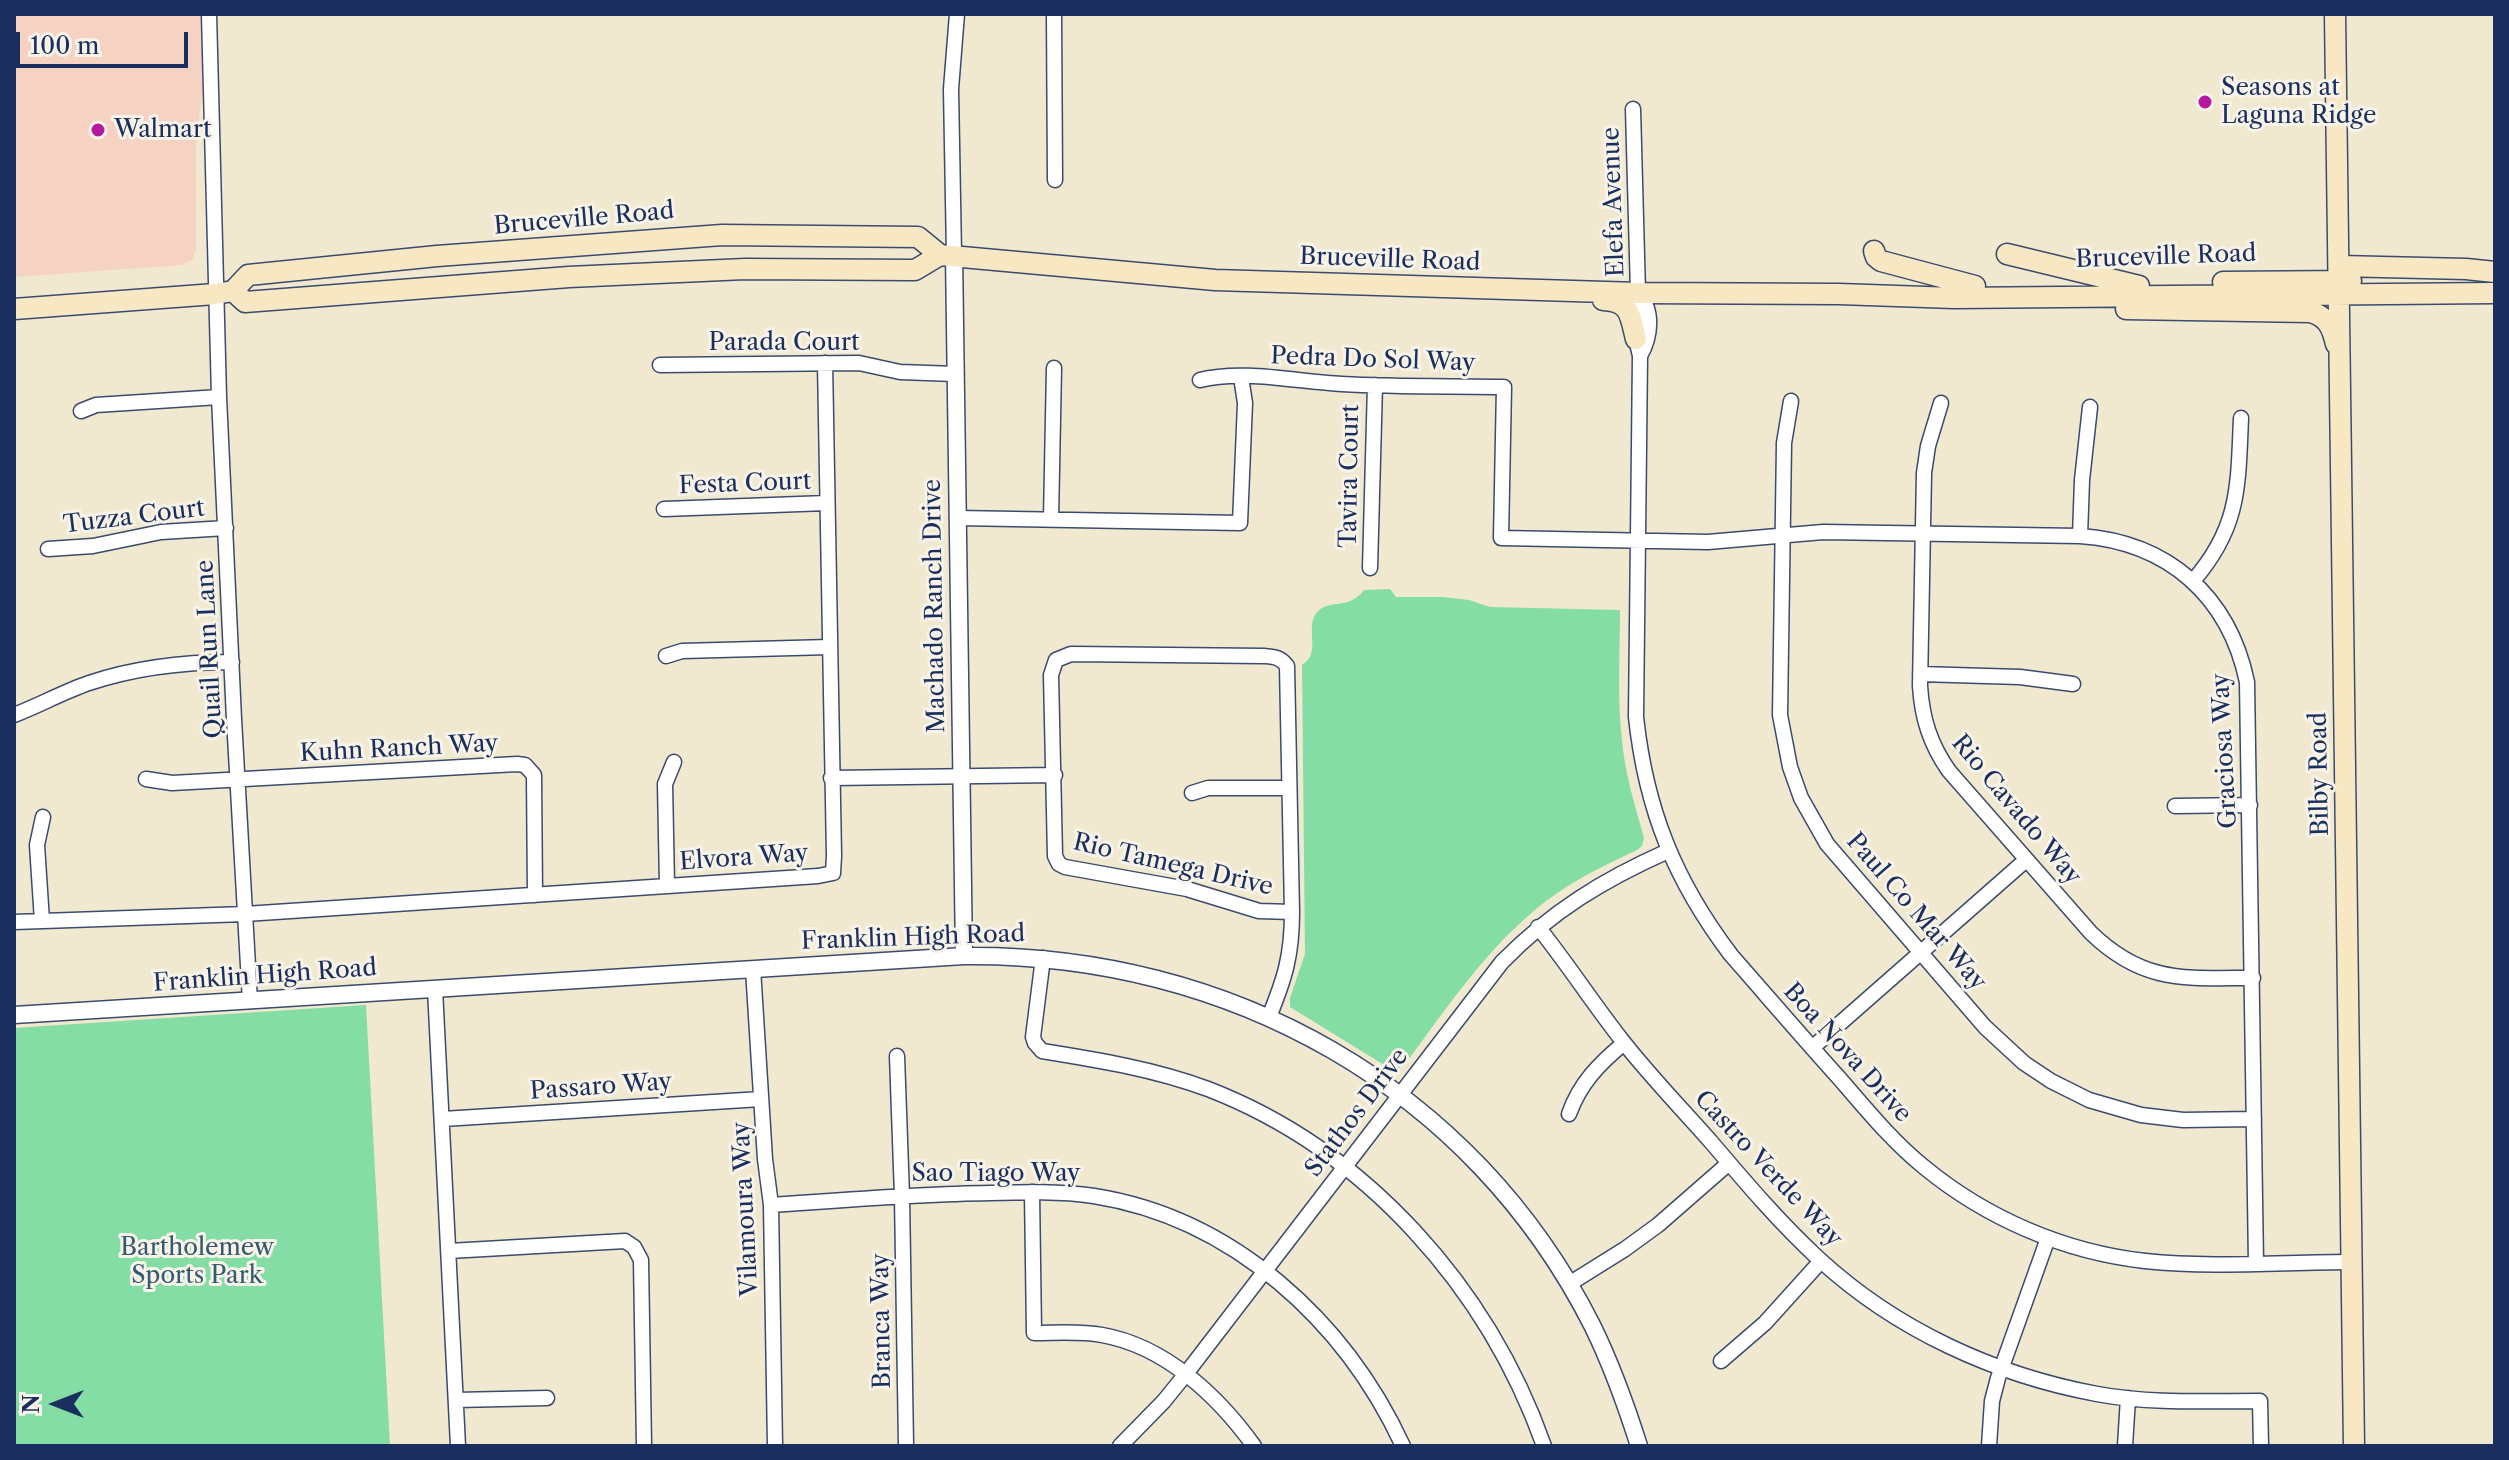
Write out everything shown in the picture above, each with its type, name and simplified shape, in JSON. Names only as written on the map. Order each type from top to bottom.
[{"type":"main road","name":"Bilby Road","points":[[2335,14],[2354,1446]]},
{"type":"main road","name":"Bilby Road","points":[[2338,101],[2343,14]]},
{"type":"main road","name":"Bruceville Road","points":[[224,292],[248,275],[605,242],[722,235],[918,237],[947,255],[1215,280],[1585,292],[1839,294],[1920,298],[2006,297],[2340,280],[2495,293]]},
{"type":"main road","points":[[1874,251],[1881,261],[1975,286]]},
{"type":"main road","points":[[2007,254],[2139,286]]},
{"type":"main road","name":"Bruceville Road","points":[[14,309],[224,292],[245,302],[584,276],[745,269],[915,270],[947,255]]},
{"type":"main road","points":[[2340,280],[2466,269],[2495,272]]},
{"type":"main road","name":"Bruceville Road","points":[[1839,294],[1905,287],[2139,286],[2252,280],[2495,283]]},
{"type":"main road","points":[[1585,292],[1594,298],[1612,300],[1624,306],[1630,315],[1638,348]]},
{"type":"main road","points":[[2006,297],[2059,307],[2315,313],[2331,327],[2341,363]]},
{"type":"street","name":"Quail Run Lane","points":[[209,14],[224,292],[219,397],[250,1001]]},
{"type":"street","points":[[947,255],[951,89],[957,14]]},
{"type":"street","points":[[1054,14],[1055,180]]},
{"type":"street","name":"Elefa Avenue","points":[[1633,109],[1638,293],[1635,307],[1638,348],[1637,541]]},
{"type":"street","name":"Machado Ranch Drive","points":[[947,255],[955,374],[964,956]]},
{"type":"street","name":"Elvora Way","points":[[14,922],[245,914],[833,873],[825,363]]},
{"type":"street","name":"Parada Court","points":[[660,365],[859,363],[923,374],[955,374]]},
{"type":"street","points":[[1051,519],[1054,368]]},
{"type":"street","points":[[1200,380],[1241,377]]},
{"type":"street","name":"Pedra Do Sol Way","points":[[957,518],[1240,523],[1245,403],[1241,377],[1375,385],[1504,387],[1501,538],[1637,541]]},
{"type":"street","name":"Tavira Court","points":[[1370,568],[1375,385]]},
{"type":"street","points":[[81,411],[96,405],[219,397]]},
{"type":"street","name":"Paul Co Mar Way","points":[[1791,401],[1784,443],[1778,693],[1790,767],[1810,817],[1827,844],[1920,953],[2008,1049],[2042,1075],[2070,1091],[2110,1107],[2151,1117],[2254,1119]]},
{"type":"street","name":"Rio Cavado Way","points":[[1941,403],[1928,446],[1924,473],[1921,707],[1933,747],[1949,771],[2099,941],[2131,964],[2164,976],[2253,978]]},
{"type":"street","points":[[2080,536],[2084,451],[2090,407]]},
{"type":"street","points":[[2193,581],[2220,545],[2234,509],[2241,418]]},
{"type":"street","name":"Festa Court","points":[[664,509],[827,503]]},
{"type":"street","name":"Tuzza Court","points":[[48,549],[93,546],[161,532],[226,528]]},
{"type":"street","name":"Graciosa Way","points":[[1637,541],[1708,542],[1823,532],[2080,536],[2121,542],[2159,557],[2193,581],[2215,606],[2229,627],[2244,666],[2250,707],[2256,1263]]},
{"type":"street","name":"Boa Nova Drive","points":[[1637,541],[1636,717],[1645,779],[1668,851],[1689,895],[1731,955],[1877,1122],[1924,1167],[1978,1205],[2048,1238],[2084,1249],[2146,1261],[2183,1263],[2352,1262]]},
{"type":"street","points":[[666,656],[682,651],[829,647]]},
{"type":"street","name":"Rio Tamega Drive","points":[[1269,1017],[1285,979],[1292,949],[1292,912],[1288,788],[1287,666],[1276,657],[1071,654],[1056,660],[1051,675],[1055,856],[1059,864],[1187,889],[1259,911],[1292,912]]},
{"type":"street","points":[[14,715],[88,683],[124,673],[188,662],[232,662]]},
{"type":"street","points":[[1920,674],[2020,677],[2073,684]]},
{"type":"street","points":[[667,885],[665,784],[674,762]]},
{"type":"street","name":"Kuhn Ranch Way","points":[[239,780],[525,765],[534,775],[535,895]]},
{"type":"street","points":[[831,778],[1055,775]]},
{"type":"street","points":[[146,779],[172,783],[239,780]]},
{"type":"street","points":[[1192,793],[1208,788],[1288,788]]},
{"type":"street","points":[[2175,806],[2250,805]]},
{"type":"street","points":[[42,921],[37,845],[43,817]]},
{"type":"street","name":"Stathos Drive","points":[[1120,1446],[1185,1375],[1502,962],[1538,927],[1591,889],[1668,851]]},
{"type":"street","points":[[1812,1048],[2026,860]]},
{"type":"street","name":"Castro Verde Way","points":[[1538,927],[1624,1043],[1791,1233],[1868,1298],[1919,1331],[1959,1351],[2001,1369],[2057,1386],[2170,1402],[2260,1401],[2261,1446]]},
{"type":"street","name":"Franklin High Road","points":[[14,1015],[964,956],[1043,958],[1110,967],[1159,978],[1223,998],[1269,1017],[1335,1052],[1399,1095],[1459,1147],[1493,1181],[1523,1218],[1569,1284],[1614,1374],[1639,1446]]},
{"type":"street","points":[[1043,958],[1033,1037],[1042,1051],[1118,1063],[1208,1089],[1264,1116],[1344,1167],[1413,1229],[1462,1288],[1503,1353],[1544,1446]]},
{"type":"street","name":"Vilamoura Way","points":[[753,969],[771,1205],[775,1446]]},
{"type":"street","points":[[435,989],[458,1446]]},
{"type":"street","points":[[1569,1114],[1582,1084],[1624,1043]]},
{"type":"street","name":"Branca Way","points":[[897,1056],[906,1446]]},
{"type":"street","name":"Passaro Way","points":[[443,1119],[761,1099]]},
{"type":"street","points":[[1569,1284],[1658,1225],[1729,1163]]},
{"type":"street","points":[[1032,1192],[1034,1333],[1086,1333],[1118,1339],[1163,1358],[1220,1405],[1254,1446]]},
{"type":"street","name":"Sao Tiago Way","points":[[771,1205],[902,1196],[1032,1192],[1093,1196],[1175,1219],[1208,1234],[1264,1271],[1306,1306],[1334,1336],[1381,1402],[1403,1446]]},
{"type":"street","points":[[1989,1446],[1992,1401],[2001,1369],[2048,1238]]},
{"type":"street","points":[[449,1251],[625,1241],[634,1247],[641,1260],[644,1446]]},
{"type":"street","points":[[1721,1361],[1765,1323],[1821,1261]]},
{"type":"street","points":[[456,1400],[547,1398]]},
{"type":"street","points":[[2125,1446],[2128,1398]]},
{"type":"shaded area","name":"Walmart","points":[[14,14],[202,14],[202,94],[196,146],[196,250],[192,260],[182,265],[14,277]]},
{"type":"green space","points":[[1390,589],[1396,597],[1442,597],[1469,600],[1490,607],[1620,610],[1622,741],[1644,838],[1637,850],[1568,886],[1525,918],[1470,977],[1406,1063],[1399,1068],[1389,1068],[1290,1007],[1290,998],[1305,954],[1302,665],[1311,654],[1312,624],[1318,611],[1352,600],[1364,590]]},
{"type":"green space","name":"Bartholemew Sports Park","points":[[366,1005],[390,1446],[14,1446],[14,1028]]},
{"type":"place","name":"Seasons at Laguna Ridge","points":[[2205,102]]},
{"type":"place","name":"Walmart","points":[[98,130]]}]
